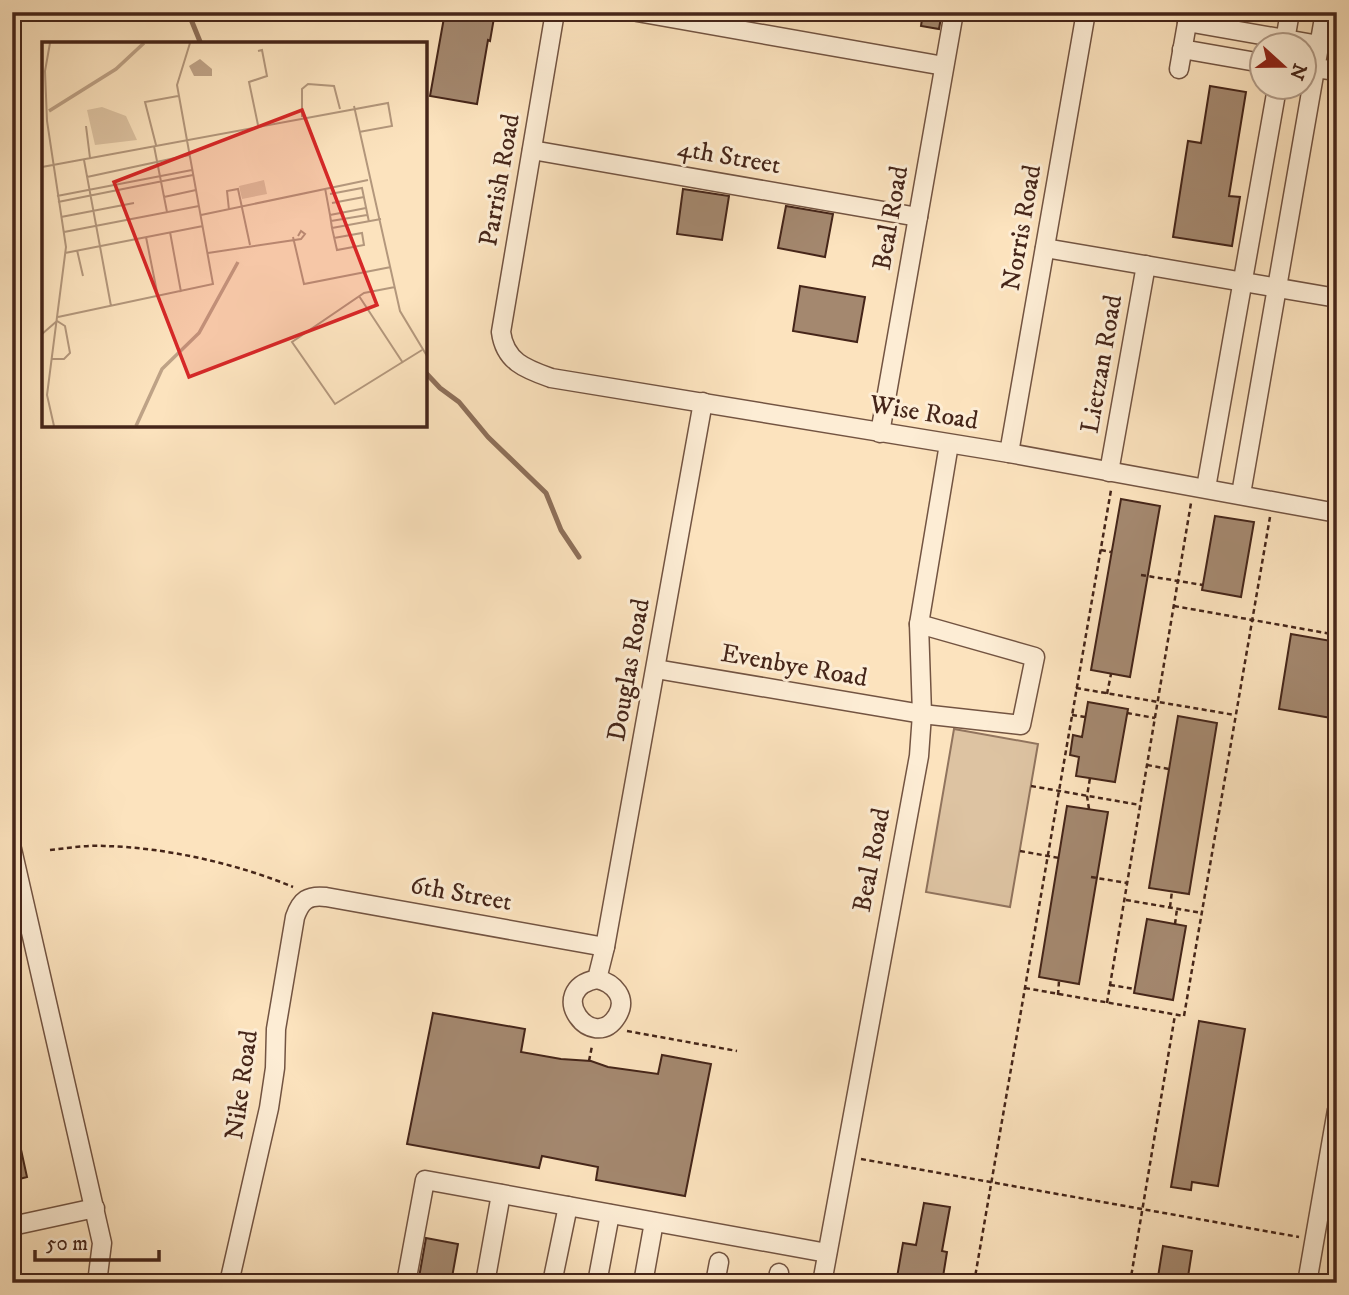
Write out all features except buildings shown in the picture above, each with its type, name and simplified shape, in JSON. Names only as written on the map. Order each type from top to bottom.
[{"type":"street","name":"Parrish Road","points":[[508,356],[502,344],[501,332],[555,12]]},
{"type":"street","points":[[636,12],[944,66]]},
{"type":"street","name":"Beal Road","points":[[880,433],[954,12]]},
{"type":"street","name":"Norris Road","points":[[1009,453],[1086,12]]},
{"type":"street","points":[[1287,32],[1290,12]]},
{"type":"street","points":[[1318,48],[1325,12]]},
{"type":"street","points":[[1179,69],[1188,17],[1248,32]]},
{"type":"street","points":[[1182,50],[1248,61]]},
{"type":"street","points":[[1318,70],[1337,71]]},
{"type":"street","points":[[1200,487],[1243,282],[1275,102]]},
{"type":"street","points":[[1241,494],[1306,102]]},
{"type":"street","name":"4th Street","points":[[532,149],[918,217]]},
{"type":"street","points":[[1045,248],[1337,298]]},
{"type":"street","name":"Lietzan Road","points":[[1112,472],[1146,265]]},
{"type":"street","name":"Wise Road","points":[[508,356],[518,365],[551,378],[1009,453],[1337,513]]},
{"type":"street","name":"Douglas Road","points":[[597,979],[703,402]]},
{"type":"street","name":"Beal Road","points":[[821,1283],[919,756],[922,714],[919,624],[948,444]]},
{"type":"street","name":"Evenbye Road","points":[[656,669],[922,714],[1021,725],[1035,657],[919,624]]},
{"type":"street","points":[[12,849],[95,1208],[102,1244],[97,1283]]},
{"type":"street","name":"6th Street","points":[[312,897],[605,947]]},
{"type":"street","name":"Nike Road","points":[[229,1283],[269,1108],[275,1068],[276,1029],[295,917],[300,904],[312,897]]},
{"type":"street","points":[[1308,1282],[1337,1110]]},
{"type":"street","points":[[406,1283],[425,1180],[827,1253]]},
{"type":"street","points":[[485,1283],[501,1194]]},
{"type":"street","points":[[552,1283],[568,1206]]},
{"type":"street","points":[[12,1226],[95,1208]]},
{"type":"street","points":[[597,1283],[610,1214]]},
{"type":"street","points":[[643,1283],[654,1222]]},
{"type":"street","points":[[715,1283],[719,1262]]},
{"type":"path","points":[[974,1283],[1112,472]]},
{"type":"path","points":[[1107,1003],[1178,581],[1200,487]]},
{"type":"path","points":[[1025,989],[1184,1016],[1273,500]]},
{"type":"path","points":[[1100,550],[1111,552]]},
{"type":"path","points":[[1141,575],[1203,585]]},
{"type":"path","points":[[1174,606],[1337,635]]},
{"type":"path","points":[[1107,694],[1111,674]]},
{"type":"path","points":[[1076,688],[1236,715]]},
{"type":"path","points":[[1127,713],[1155,718]]},
{"type":"path","points":[[1072,715],[1085,717]]},
{"type":"path","points":[[1147,765],[1169,769]]},
{"type":"path","points":[[1089,809],[1087,796],[1090,778]]},
{"type":"path","points":[[1031,786],[1140,805]]},
{"type":"path","points":[[50,850],[104,846],[178,854],[258,872],[312,897]]},
{"type":"path","points":[[1020,851],[1059,858]]},
{"type":"path","points":[[1091,877],[1127,883]]},
{"type":"path","points":[[1170,907],[1172,891]]},
{"type":"path","points":[[1124,900],[1202,913]]},
{"type":"path","points":[[1174,924],[1177,909]]},
{"type":"path","points":[[1058,995],[1059,981]]},
{"type":"path","points":[[1110,985],[1135,989]]},
{"type":"path","points":[[1130,1283],[1175,1015]]},
{"type":"path","points":[[620,1030],[737,1051]]},
{"type":"path","points":[[589,1061],[594,1035]]},
{"type":"path","points":[[844,1156],[1314,1239]]},
{"type":"shaded area","points":[[954,729],[1038,744],[1010,907],[926,892]]},
{"type":"waterway","points":[[188,12],[200,42]]},
{"type":"waterway","points":[[427,374],[459,402],[488,437],[546,493],[561,530],[579,557]]}]
